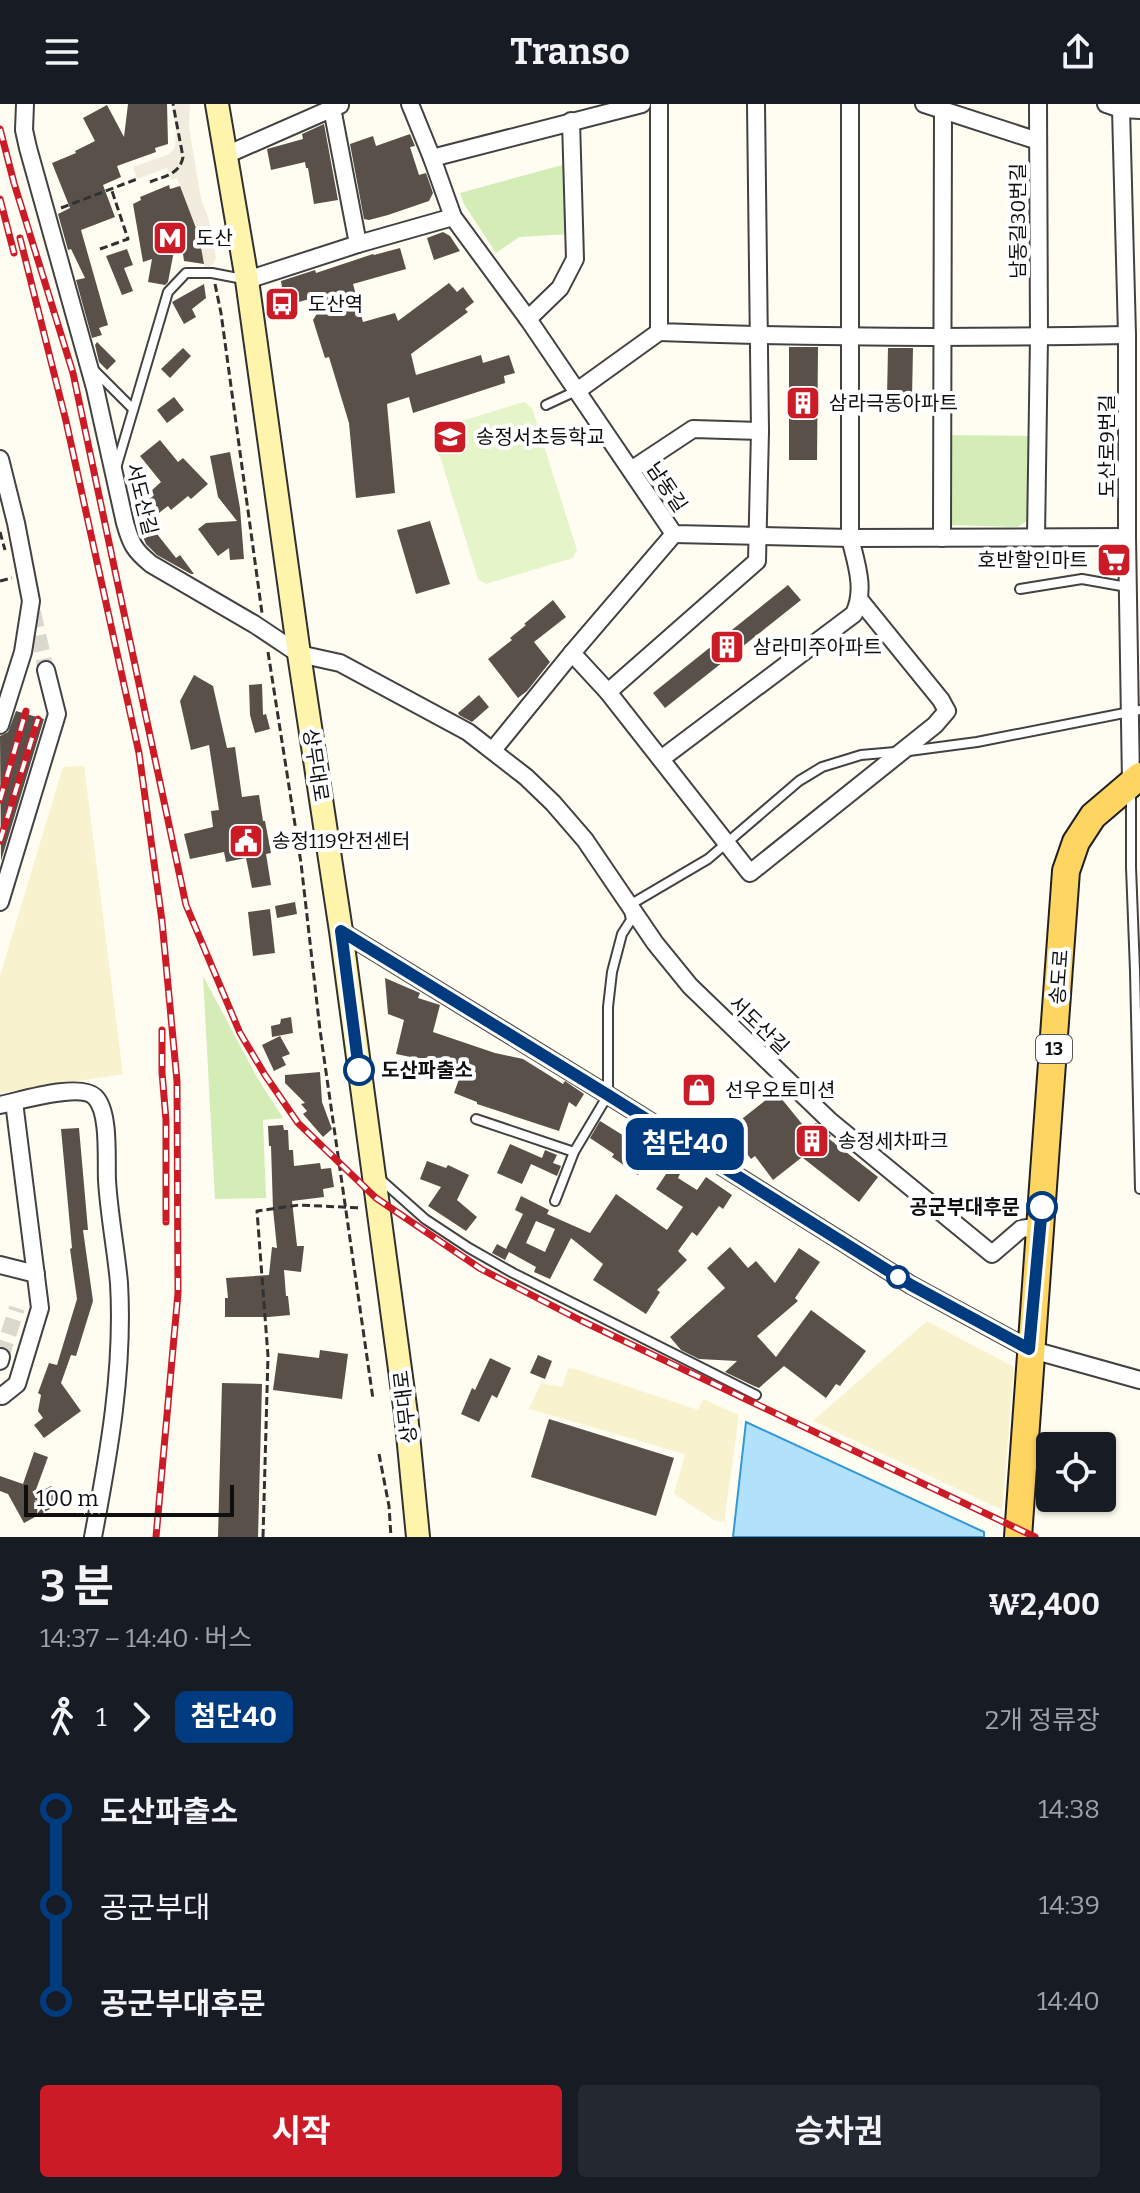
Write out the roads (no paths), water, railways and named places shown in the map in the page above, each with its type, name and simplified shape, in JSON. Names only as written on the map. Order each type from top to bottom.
[{"type":"main road","name":"상무대로","points":[[217,104],[247,280],[341,931],[406,1414],[418,1537]]},
{"type":"main road","name":"송도로","points":[[1018,1537],[1029,1349],[1041,1226],[1066,871],[1076,842],[1093,816],[1136,779]]},
{"type":"street","name":"서도산길","points":[[25,104],[24,130],[89,364],[125,523],[131,545],[137,553],[299,654],[340,663],[468,732],[493,750],[553,803],[585,840],[628,906],[690,986],[830,1121],[992,1254],[1021,1229],[1041,1226]]},
{"type":"street","name":"남동길","points":[[410,104],[453,217],[528,319],[674,534],[850,538],[1127,537]]},
{"type":"street","points":[[432,158],[642,104]]},
{"type":"street","points":[[659,104],[659,332]]},
{"type":"street","points":[[608,692],[757,561],[760,431],[756,104]]},
{"type":"street","points":[[661,759],[854,614],[859,599],[861,592],[850,538],[850,104]]},
{"type":"street","points":[[924,104],[1038,141]]},
{"type":"street","name":"남동길30번길","points":[[1036,537],[1038,104]]},
{"type":"street","points":[[226,155],[336,106],[358,244]]},
{"type":"street","points":[[1114,106],[1140,110]]},
{"type":"street","name":"도산로9번길","points":[[1114,106],[1133,261],[1127,335],[1127,537],[1136,779]]},
{"type":"street","points":[[942,538],[943,111]]},
{"type":"street","points":[[528,319],[560,288],[575,259],[571,121]]},
{"type":"street","points":[[247,280],[453,217]]},
{"type":"street","points":[[577,391],[659,332],[941,338],[1127,335]]},
{"type":"street","points":[[631,470],[693,429],[760,431]]},
{"type":"street","points":[[0,459],[32,606],[23,652],[0,725]]},
{"type":"street","points":[[493,750],[674,534]]},
{"type":"street","points":[[572,653],[608,692],[750,873],[935,725],[947,711],[859,599]]},
{"type":"street","points":[[0,902],[57,714],[46,670]]},
{"type":"street","points":[[341,931],[911,1285],[1029,1349],[1139,1376]]},
{"type":"street","points":[[1,1400],[17,1384],[40,1308],[7,1104],[82,1091],[95,1097],[103,1115],[107,1183],[119,1283],[120,1346],[110,1446],[93,1537]]},
{"type":"street","points":[[0,1265],[36,1274]]},
{"type":"lane","points":[[114,472],[168,292],[186,273],[212,273],[247,280]]},
{"type":"lane","points":[[89,364],[133,409]]},
{"type":"lane","points":[[546,405],[577,391]]},
{"type":"lane","points":[[1020,589],[1082,579],[1128,587]]},
{"type":"lane","points":[[555,1201],[574,1152],[608,1095],[609,995],[616,953],[622,934],[631,920],[628,906],[708,859],[799,781],[822,767],[861,755],[977,742],[1135,711]]},
{"type":"lane","points":[[1136,779],[1131,867],[1140,1189]]},
{"type":"lane","points":[[476,1119],[574,1152]]},
{"type":"lane","points":[[373,1174],[425,1219],[469,1248],[756,1395]]},
{"type":"water","points":[[746,1422],[984,1532],[984,1537],[733,1537]]},
{"type":"tunnel","points":[[33,612],[46,670]]},
{"type":"tunnel","points":[[1,1357],[17,1308]]},
{"type":"railway","points":[[0,129],[73,373],[186,905],[240,1033],[298,1123],[376,1198],[481,1269],[580,1320],[1035,1537]]},
{"type":"railway","points":[[0,199],[14,253]]},
{"type":"railway","points":[[20,238],[66,421],[139,753],[162,921],[177,1081],[178,1293],[156,1537]]},
{"type":"railway","points":[[0,800],[26,711]]},
{"type":"railway","points":[[0,841],[38,719]]},
{"type":"railway","points":[[162,1030],[166,1222]]},
{"type":"place","name":"도산","points":[[170,238]]},
{"type":"place","name":"도산역","points":[[282,304]]},
{"type":"place","name":"삼라극동아파트","points":[[803,403]]},
{"type":"place","name":"송정서초등학교","points":[[450,437]]},
{"type":"place","name":"호반할인마트","points":[[1114,560]]},
{"type":"place","name":"삼라미주아파트","points":[[727,647]]},
{"type":"place","name":"송정119안전센터","points":[[246,841]]},
{"type":"place","name":"도산파출소","points":[[359,1070]]},
{"type":"place","name":"선우오토미션","points":[[699,1090]]},
{"type":"place","name":"송정세차파크","points":[[812,1141]]},
{"type":"place","name":"공군부대후문","points":[[1042,1207]]}]
